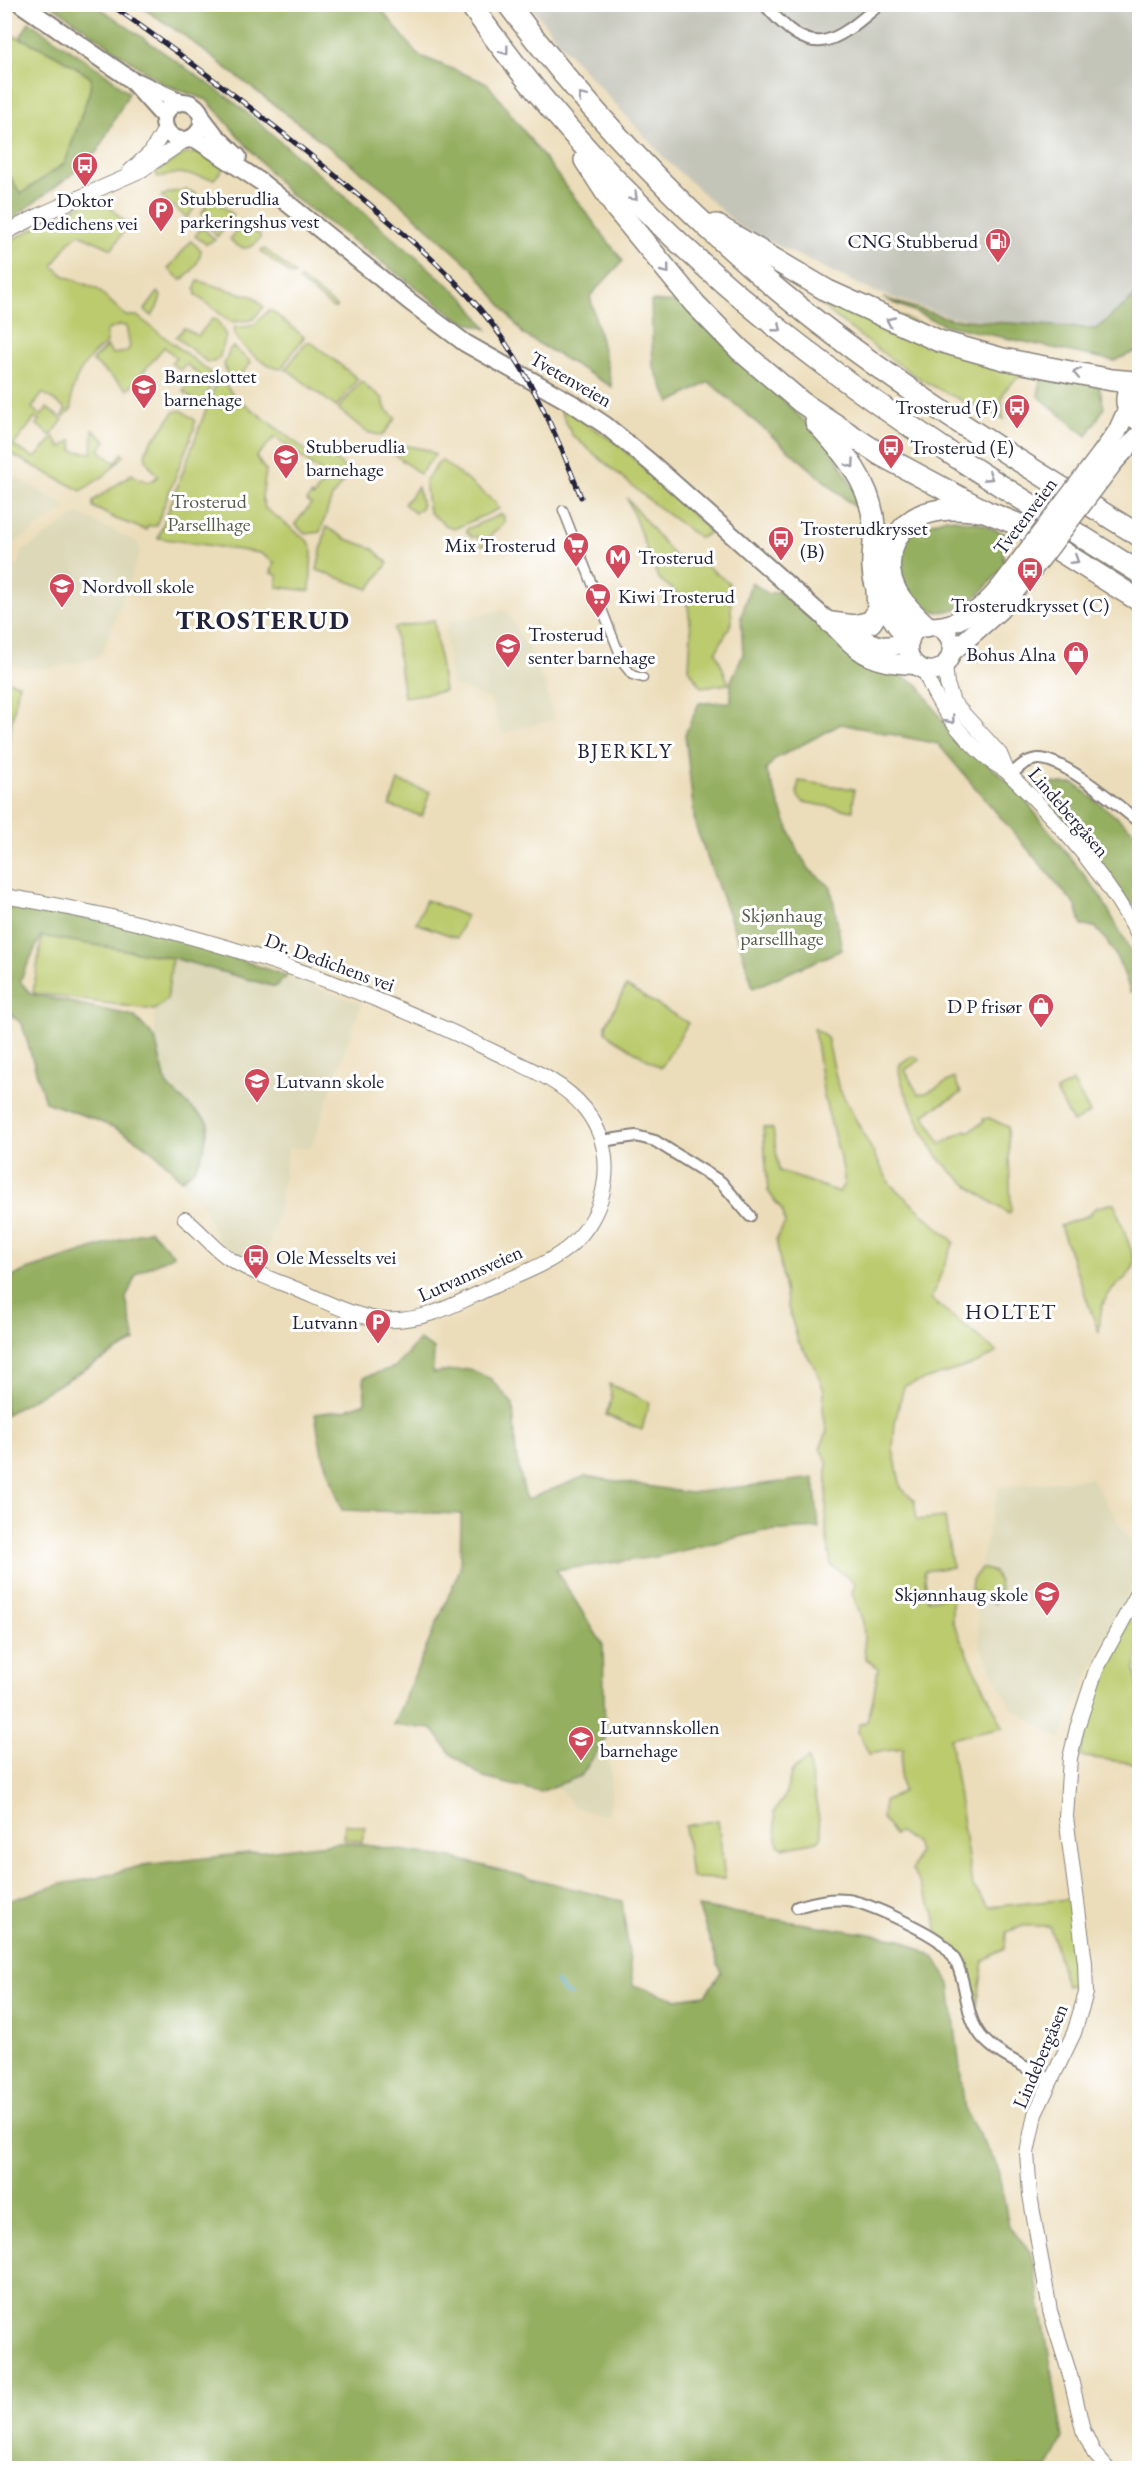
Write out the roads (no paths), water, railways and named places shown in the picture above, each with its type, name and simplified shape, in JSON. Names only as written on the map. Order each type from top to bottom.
[{"type":"highway","points":[[470,4],[551,108],[616,208],[677,284],[740,350],[801,402],[882,455],[987,512],[1017,524],[1140,601]]},
{"type":"highway","points":[[508,4],[567,80],[605,123],[687,208],[780,292],[876,365],[1140,537]]},
{"type":"highway","points":[[551,108],[659,223],[728,286],[793,340],[921,434],[1140,573]]},
{"type":"highway","points":[[687,208],[828,291],[939,341],[1003,359],[1112,380],[1137,380]]},
{"type":"highway","name":"Tvetenveien","points":[[1108,458],[1117,432],[1133,416],[1126,394],[1137,380]]},
{"type":"highway","points":[[801,402],[855,470],[871,506],[874,532],[872,564],[908,642],[910,659],[919,667]]},
{"type":"highway","name":"Tvetenveien","points":[[833,625],[858,650],[870,656],[892,663],[935,670],[1000,610],[1037,550],[1108,458],[1140,434]]},
{"type":"highway","points":[[833,625],[867,624],[876,617],[895,539],[917,518],[944,510],[987,512]]},
{"type":"highway","name":"Tvetenveien","points":[[833,625],[882,645],[908,642],[915,631],[962,619],[982,606],[1037,550]]},
{"type":"highway","points":[[883,589],[931,626],[949,636],[948,658]]},
{"type":"main road","points":[[21,4],[117,68],[153,96],[193,104],[203,119],[201,130],[189,140],[173,138],[153,96]]},
{"type":"main road","points":[[165,123],[172,105],[181,102]]},
{"type":"main road","name":"Tvetenveien","points":[[203,119],[261,182],[408,301],[465,344],[575,405],[605,425],[651,462],[833,625]]},
{"type":"main road","name":"Tvetenveien","points":[[189,140],[261,182]]},
{"type":"street","points":[[764,4],[776,19],[810,42],[841,35],[880,4]]},
{"type":"street","points":[[124,177],[151,152],[165,123]]},
{"type":"street","points":[[4,234],[142,170],[189,140]]},
{"type":"street","points":[[563,510],[624,665],[630,673],[643,678]]},
{"type":"street","name":"Lindebergåsen","points":[[948,658],[949,692],[953,702],[1000,754],[1009,773],[1085,857],[1121,907],[1140,939]]},
{"type":"street","name":"Lindebergåsen","points":[[919,667],[951,721],[992,763],[1009,773]]},
{"type":"street","points":[[1009,773],[1027,761],[1048,760],[1102,792],[1140,823]]},
{"type":"street","name":"Dr. Dedichens vei","points":[[4,896],[176,932],[288,966],[394,1006],[482,1046],[561,1087],[585,1108],[597,1127],[602,1141]]},
{"type":"street","points":[[602,1141],[636,1136],[656,1141],[721,1182],[750,1216]]},
{"type":"street","name":"Lutvannsveien","points":[[184,1219],[228,1258],[267,1277],[363,1316],[384,1320],[416,1318],[461,1302],[535,1267],[571,1245],[591,1222],[601,1201],[606,1177],[602,1141]]},
{"type":"street","name":"Lindebergåsen","points":[[1107,2469],[1094,2453],[1083,2430],[1070,2375],[1050,2311],[1027,2165],[1030,2133],[1035,2114],[1074,2033],[1086,1993],[1085,1963],[1066,1817],[1070,1758],[1096,1670],[1140,1589]]},
{"type":"street","points":[[797,1907],[812,1901],[856,1902],[924,1932],[939,1942],[957,1964],[971,2019],[982,2037],[1003,2054],[1050,2080]]},
{"type":"waterway","points":[[556,1981],[563,1992],[571,1996]]},
{"type":"railway","points":[[110,4],[274,126],[418,246],[464,291],[492,324],[531,386],[553,429],[581,497]]},
{"type":"place","name":"Doktor Dedichens vei","points":[[85,188]]},
{"type":"place","name":"Stubberudlia parkeringshus vest","points":[[161,233]]},
{"type":"place","name":"CNG Stubberud","points":[[998,264]]},
{"type":"place","name":"Barneslottet barnehage","points":[[144,410]]},
{"type":"place","name":"Trosterud (F)","points":[[1017,430]]},
{"type":"place","name":"Trosterud (E)","points":[[891,470]]},
{"type":"place","name":"Stubberudlia barnehage","points":[[286,480]]},
{"type":"place","name":"Trosterudkrysset (B)","points":[[781,562]]},
{"type":"place","name":"Mix Trosterud","points":[[576,568]]},
{"type":"place","name":"Trosterud","points":[[618,580]]},
{"type":"place","name":"Trosterudkrysset (C)","points":[[1030,593]]},
{"type":"place","name":"Nordvoll skole","points":[[62,609]]},
{"type":"place","name":"Kiwi Trosterud","points":[[598,619]]},
{"type":"place","name":"Trosterud senter barnehage","points":[[508,669]]},
{"type":"place","name":"Bohus Alna","points":[[1076,677]]},
{"type":"place","name":"D P frisør","points":[[1041,1029]]},
{"type":"place","name":"Lutvann skole","points":[[257,1104]]},
{"type":"place","name":"Ole Messelts vei","points":[[256,1280]]},
{"type":"place","name":"Lutvann","points":[[378,1345]]},
{"type":"place","name":"Skjønnhaug skole","points":[[1047,1617]]},
{"type":"place","name":"Lutvannskollen barnehage","points":[[581,1762]]},
{"type":"district","name":"TROSTERUD","points":[[263,620]]},
{"type":"district","name":"BJERKLY","points":[[625,750]]},
{"type":"district","name":"HOLTET","points":[[1011,1311]]},
{"type":"park label","name":"Trosterud Parsellhage","points":[[209,512]]},
{"type":"park label","name":"Skjønhaug parsellhage","points":[[782,926]]}]
